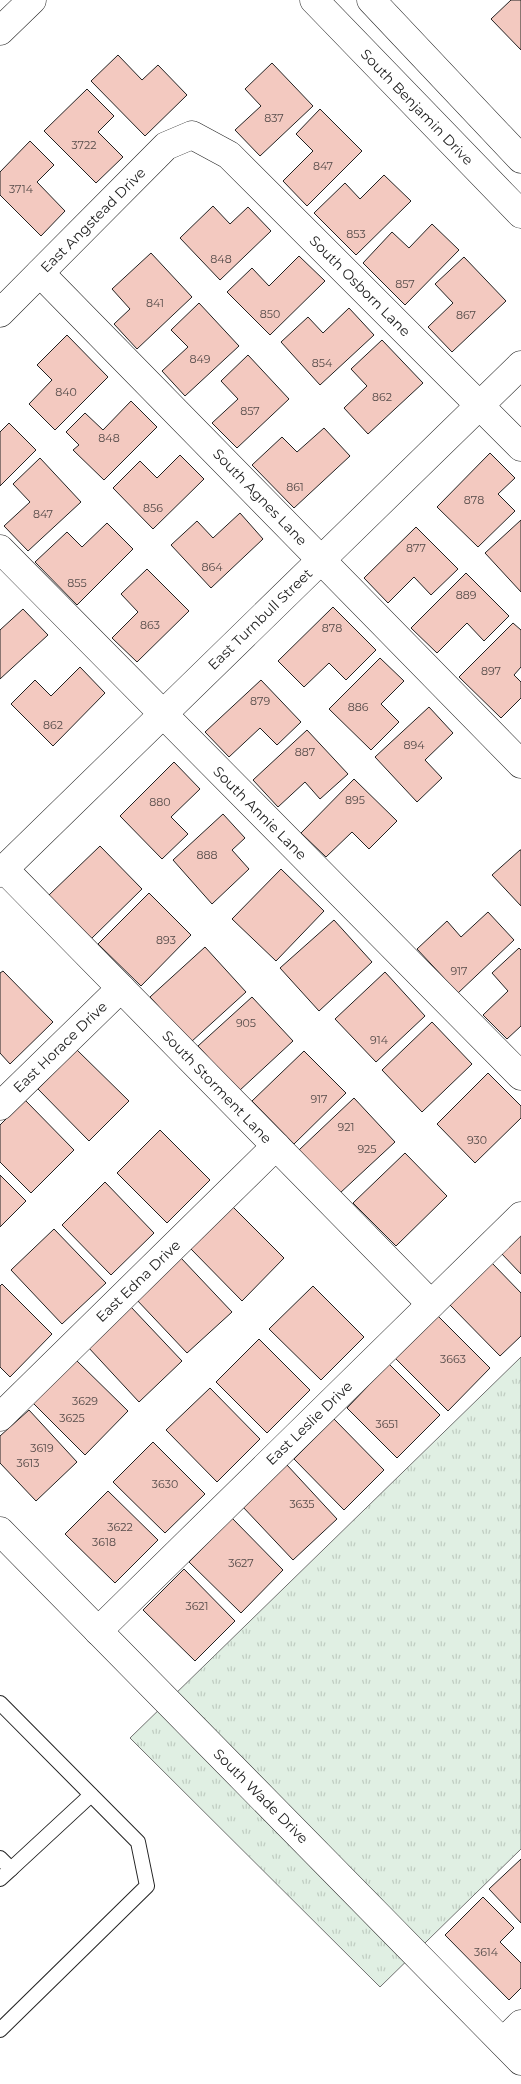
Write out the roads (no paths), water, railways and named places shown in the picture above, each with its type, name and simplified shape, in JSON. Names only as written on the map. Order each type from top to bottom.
[{"type":"street","points":[[0,31],[32,0]]},
{"type":"street","name":"South Benjamin Drive","points":[[314,0],[521,214]]},
{"type":"street","points":[[371,0],[521,159]]},
{"type":"street","name":"East Angstead Drive","points":[[0,313],[166,146],[192,135]]},
{"type":"street","name":"South Osborn Lane","points":[[192,135],[229,155],[521,448]]},
{"type":"street","name":"South Agnes Lane","points":[[40,273],[521,764]]},
{"type":"street","name":"East Turnbull Street","points":[[2,871],[521,364]]},
{"type":"street","name":"South Annie Lane","points":[[0,549],[162,715],[521,1076]]},
{"type":"street","name":"South Storment Lane","points":[[2,871],[431,1304]]},
{"type":"street","name":"East Horace Drive","points":[[0,1106],[120,988]]},
{"type":"street","name":"East Edna Drive","points":[[0,1417],[276,1146]]},
{"type":"street","name":"East Leslie Drive","points":[[98,1631],[521,1216]]},
{"type":"street","name":"South Wade Drive","points":[[0,1531],[98,1631],[515,2042]]},
{"type":"lane","points":[[0,1703],[138,1842],[147,1886],[0,2030]]},
{"type":"lane","points":[[0,1879],[91,1795]]},
{"type":"lane","points":[[0,1858],[11,1869]]}]
